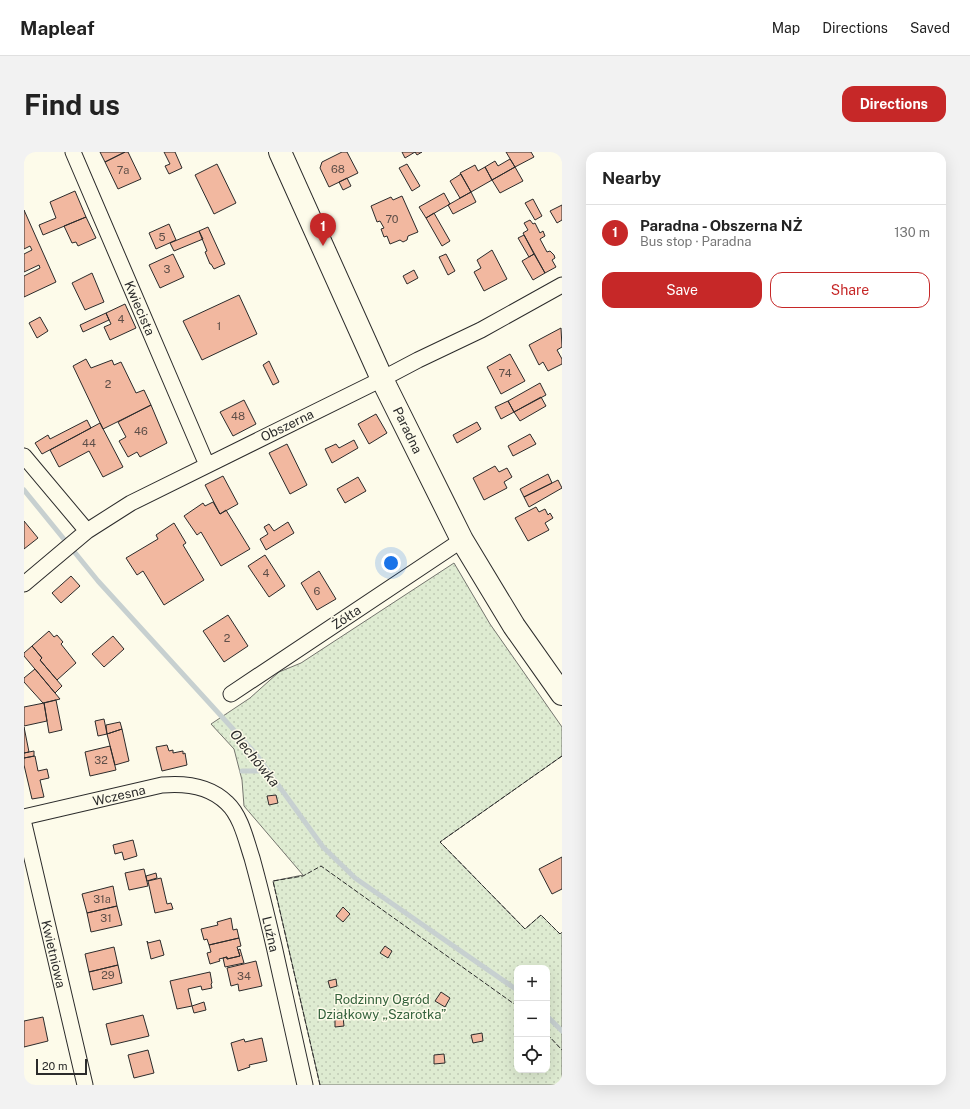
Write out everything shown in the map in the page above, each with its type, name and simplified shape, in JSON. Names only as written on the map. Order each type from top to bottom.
[{"type":"street","name":"Kwiecista","points":[[73,152],[207,465]]},
{"type":"street","name":"Paradna","points":[[287,154],[382,379],[462,540],[514,626],[562,694]]},
{"type":"street","name":"Obszerna","points":[[24,584],[84,534],[131,502],[481,330],[562,285]]},
{"type":"street","points":[[24,456],[84,534]]},
{"type":"street","name":"Żółta","points":[[231,694],[462,540]]},
{"type":"street","name":"Wczesna","points":[[24,817],[162,785],[178,784],[199,787],[214,794]]},
{"type":"street","name":"Luźna","points":[[214,794],[227,803],[237,816],[248,844],[261,890],[306,1085]]},
{"type":"street","name":"Kwietniowa","points":[[24,824],[85,1085]]},
{"type":"green space","name":"Rodzinny Ogród Działkowy „Szarotka”","points":[[454,563],[490,624],[562,727],[562,756],[440,842],[525,929],[541,915],[560,934],[562,932],[562,1085],[320,1085],[273,881],[303,875],[244,806],[242,780],[234,749],[211,724],[250,698],[279,672],[301,663]]},
{"type":"building","points":[[100,152],[125,152],[105,162]]},
{"type":"building","points":[[128,152],[141,179],[118,189],[105,162]]},
{"type":"building","points":[[164,152],[175,152],[182,168],[169,174],[165,166],[170,164]]},
{"type":"building","points":[[342,152],[347,152],[358,173],[329,187],[320,168],[322,162]]},
{"type":"building","points":[[402,152],[415,152],[405,158]]},
{"type":"building","points":[[415,152],[422,152],[417,155]]},
{"type":"building","points":[[506,152],[531,152],[534,157],[515,167]]},
{"type":"building","points":[[510,159],[515,167],[492,180],[485,167],[495,161],[498,166]]},
{"type":"building","points":[[217,164],[236,203],[214,214],[195,175]]},
{"type":"building","points":[[407,164],[420,186],[412,191],[399,168]]},
{"type":"building","points":[[475,165],[478,171],[485,167],[492,180],[471,192],[460,173]]},
{"type":"building","points":[[515,167],[523,181],[500,193],[492,180]]},
{"type":"building","points":[[461,174],[471,192],[460,198],[450,181]]},
{"type":"building","points":[[347,178],[351,186],[343,190],[339,182]]},
{"type":"building","points":[[75,191],[86,217],[43,235],[39,225],[56,218],[50,202]]},
{"type":"building","points":[[471,192],[476,202],[453,214],[448,205]]},
{"type":"building","points":[[444,193],[450,204],[426,218],[419,207]]},
{"type":"building","points":[[402,196],[418,232],[408,236],[407,240],[403,242],[400,240],[390,244],[387,236],[384,237],[381,229],[384,228],[380,221],[377,222],[371,206],[391,197],[393,200]]},
{"type":"building","points":[[533,199],[542,216],[535,220],[525,203]]},
{"type":"building","points":[[562,205],[562,220],[557,223],[550,211]]},
{"type":"building","points":[[24,210],[56,282],[24,297],[24,276],[40,268],[39,265],[24,272],[24,254],[32,250],[30,246],[24,249]]},
{"type":"building","points":[[434,213],[450,241],[442,246],[426,218]]},
{"type":"building","points":[[86,217],[96,238],[78,246],[76,242],[72,243],[64,226]]},
{"type":"building","points":[[530,220],[533,224],[535,223],[540,233],[543,231],[545,236],[540,239],[547,252],[550,251],[555,258],[552,260],[556,267],[545,273],[523,233],[528,230],[524,223]]},
{"type":"building","points":[[169,224],[176,240],[156,249],[149,233]]},
{"type":"building","points":[[208,227],[225,264],[214,269],[205,252],[207,251],[199,231]]},
{"type":"building","points":[[199,231],[203,239],[174,251],[170,243]]},
{"type":"building","points":[[524,235],[534,254],[529,257],[518,238]]},
{"type":"building","points":[[492,250],[507,279],[484,291],[474,272],[481,268],[477,260]]},
{"type":"building","points":[[173,254],[184,277],[160,288],[149,265]]},
{"type":"building","points":[[446,254],[455,271],[448,275],[439,257]]},
{"type":"building","points":[[534,254],[545,273],[533,280],[522,261]]},
{"type":"building","points":[[414,270],[418,278],[407,284],[403,276]]},
{"type":"building","points":[[92,273],[104,302],[85,310],[72,283]]},
{"type":"building","points":[[239,295],[257,334],[202,360],[183,321]]},
{"type":"building","points":[[125,304],[136,328],[110,340],[104,327],[111,324],[106,313]]},
{"type":"building","points":[[106,313],[109,320],[83,332],[80,325]]},
{"type":"building","points":[[40,317],[48,331],[37,338],[29,323]]},
{"type":"building","points":[[561,328],[562,347],[557,350],[562,359],[562,364],[548,371],[543,362],[539,365],[529,345]]},
{"type":"building","points":[[510,354],[525,381],[501,394],[487,367]]},
{"type":"building","points":[[86,359],[91,368],[112,360],[114,365],[121,362],[136,393],[144,390],[151,405],[103,429],[73,366]]},
{"type":"building","points":[[269,361],[279,382],[273,385],[263,365]]},
{"type":"building","points":[[540,383],[546,395],[514,412],[508,401]]},
{"type":"building","points":[[541,397],[546,406],[520,421],[514,412]]},
{"type":"building","points":[[244,400],[256,424],[233,436],[220,412]]},
{"type":"building","points":[[508,401],[514,412],[501,419],[495,407]]},
{"type":"building","points":[[151,405],[167,443],[140,457],[137,452],[128,457],[119,441],[126,437],[118,422]]},
{"type":"building","points":[[376,414],[387,433],[369,444],[358,424]]},
{"type":"building","points":[[87,420],[91,428],[42,454],[35,443],[48,435],[50,439]]},
{"type":"building","points":[[477,422],[481,429],[457,443],[453,435]]},
{"type":"building","points":[[100,423],[123,467],[103,477],[89,451],[59,467],[50,450]]},
{"type":"building","points":[[530,434],[536,444],[513,456],[508,446]]},
{"type":"building","points":[[354,440],[358,448],[332,463],[325,449],[336,444],[339,448]]},
{"type":"building","points":[[287,444],[307,485],[290,494],[269,453]]},
{"type":"building","points":[[495,466],[499,472],[507,468],[512,477],[504,482],[507,488],[484,500],[473,478]]},
{"type":"building","points":[[548,474],[552,483],[524,497],[520,489]]},
{"type":"building","points":[[223,476],[238,504],[220,514],[205,485]]},
{"type":"building","points":[[358,477],[366,491],[345,503],[337,489]]},
{"type":"building","points":[[558,480],[562,488],[529,507],[524,497]]},
{"type":"building","points":[[213,502],[220,514],[226,510],[250,549],[221,566],[201,532],[197,535],[184,516],[203,503],[205,506]]},
{"type":"building","points":[[536,507],[539,512],[545,509],[548,515],[550,513],[553,518],[545,523],[549,530],[528,541],[515,518]]},
{"type":"building","points":[[24,521],[38,538],[24,549]]},
{"type":"building","points":[[288,522],[294,533],[266,550],[260,539],[268,534],[264,527],[269,524],[274,531]]},
{"type":"building","points":[[174,523],[186,543],[183,545],[204,580],[164,605],[143,571],[137,575],[126,558],[158,539],[156,535]]},
{"type":"building","points":[[265,555],[285,586],[269,597],[248,566]]},
{"type":"building","points":[[319,571],[336,599],[317,610],[301,583]]},
{"type":"building","points":[[71,576],[80,586],[61,603],[52,593]]},
{"type":"building","points":[[228,615],[248,646],[224,662],[203,631]]},
{"type":"building","points":[[49,631],[54,637],[57,635],[63,642],[61,644],[76,663],[57,680],[40,660],[42,658],[32,646]]},
{"type":"building","points":[[113,636],[124,649],[104,667],[92,654]]},
{"type":"building","points":[[32,646],[42,658],[40,660],[62,686],[55,693],[24,656],[24,653]]},
{"type":"building","points":[[35,669],[60,699],[43,703],[24,682],[24,678]]},
{"type":"building","points":[[56,700],[62,730],[49,733],[44,703]]},
{"type":"building","points":[[44,703],[47,721],[24,726],[24,707]]},
{"type":"building","points":[[104,719],[107,734],[98,736],[95,721]]},
{"type":"building","points":[[120,722],[122,729],[107,734],[106,725]]},
{"type":"building","points":[[24,727],[29,752],[24,753]]},
{"type":"building","points":[[122,729],[129,761],[115,765],[107,734]]},
{"type":"building","points":[[167,745],[169,751],[173,750],[173,753],[183,751],[183,754],[185,753],[187,765],[162,771],[156,747]]},
{"type":"building","points":[[110,746],[116,770],[90,776],[85,752]]},
{"type":"building","points":[[34,751],[34,756],[24,758],[24,753]]},
{"type":"building","points":[[35,756],[38,771],[47,769],[49,778],[40,780],[44,797],[32,799],[24,765],[24,758]]},
{"type":"building","points":[[276,795],[278,803],[269,805],[267,796]]},
{"type":"building","points":[[133,840],[137,856],[124,860],[122,852],[115,854],[113,845]]},
{"type":"building","points":[[562,857],[562,889],[552,894],[539,869]]},
{"type":"building","points":[[144,869],[148,886],[129,890],[125,873]]},
{"type":"building","points":[[156,873],[157,878],[147,881],[146,876]]},
{"type":"building","points":[[161,878],[167,904],[171,903],[173,909],[155,913],[148,881]]},
{"type":"building","points":[[113,886],[117,906],[87,913],[82,894]]},
{"type":"building","points":[[117,906],[122,925],[91,932],[87,913]]},
{"type":"building","points":[[343,907],[350,914],[343,922],[336,916]]},
{"type":"building","points":[[231,918],[233,930],[237,929],[239,938],[209,945],[207,939],[204,940],[201,929],[218,925],[217,922]]},
{"type":"building","points":[[239,938],[241,946],[237,947],[240,956],[219,959],[220,961],[210,964],[207,953],[211,952],[209,945]]},
{"type":"building","points":[[160,940],[164,955],[151,959],[147,941],[148,943]]},
{"type":"building","points":[[385,946],[392,951],[388,958],[380,953]]},
{"type":"building","points":[[114,947],[118,965],[89,972],[85,954]]},
{"type":"building","points":[[240,949],[244,963],[225,967],[223,958],[227,957],[227,959],[240,956],[238,950]]},
{"type":"building","points":[[256,961],[262,986],[239,991],[238,984],[231,986],[227,968]]},
{"type":"building","points":[[118,965],[122,983],[93,990],[89,972]]},
{"type":"building","points":[[210,972],[212,988],[202,990],[201,986],[188,989],[192,1006],[177,1009],[170,981]]},
{"type":"building","points":[[336,979],[337,986],[330,988],[328,981]]},
{"type":"building","points":[[441,992],[450,998],[445,1007],[435,1001]]},
{"type":"building","points":[[204,1002],[206,1010],[194,1013],[192,1006]]},
{"type":"building","points":[[143,1015],[149,1036],[111,1045],[106,1024]]},
{"type":"building","points":[[43,1017],[48,1041],[24,1047],[24,1021]]},
{"type":"building","points":[[343,1017],[344,1026],[335,1027],[335,1018]]},
{"type":"building","points":[[482,1033],[483,1041],[473,1043],[471,1035]]},
{"type":"building","points":[[262,1038],[267,1061],[249,1065],[250,1067],[238,1071],[231,1043],[244,1039],[245,1042]]},
{"type":"building","points":[[148,1050],[154,1073],[134,1078],[128,1055]]},
{"type":"building","points":[[444,1054],[445,1063],[434,1064],[434,1055]]},
{"type":"waterway","name":"Olechówka","points":[[24,490],[98,581],[255,753],[323,847],[355,878],[514,988]]},
{"type":"waterway","points":[[242,771],[261,771],[269,774]]},
{"type":"waterway","name":"Olechówka","points":[[550,1019],[562,1031]]},
{"type":"fence","points":[[562,756],[440,842],[525,929],[541,915],[560,934],[562,932]]},
{"type":"fence","points":[[320,1085],[273,881],[303,876],[321,866],[514,1004]]},
{"type":"fence","points":[[550,1037],[562,1050]]},
{"type":"place","name":"Paradna - Obszerna NŻ","points":[[323,246]]}]
